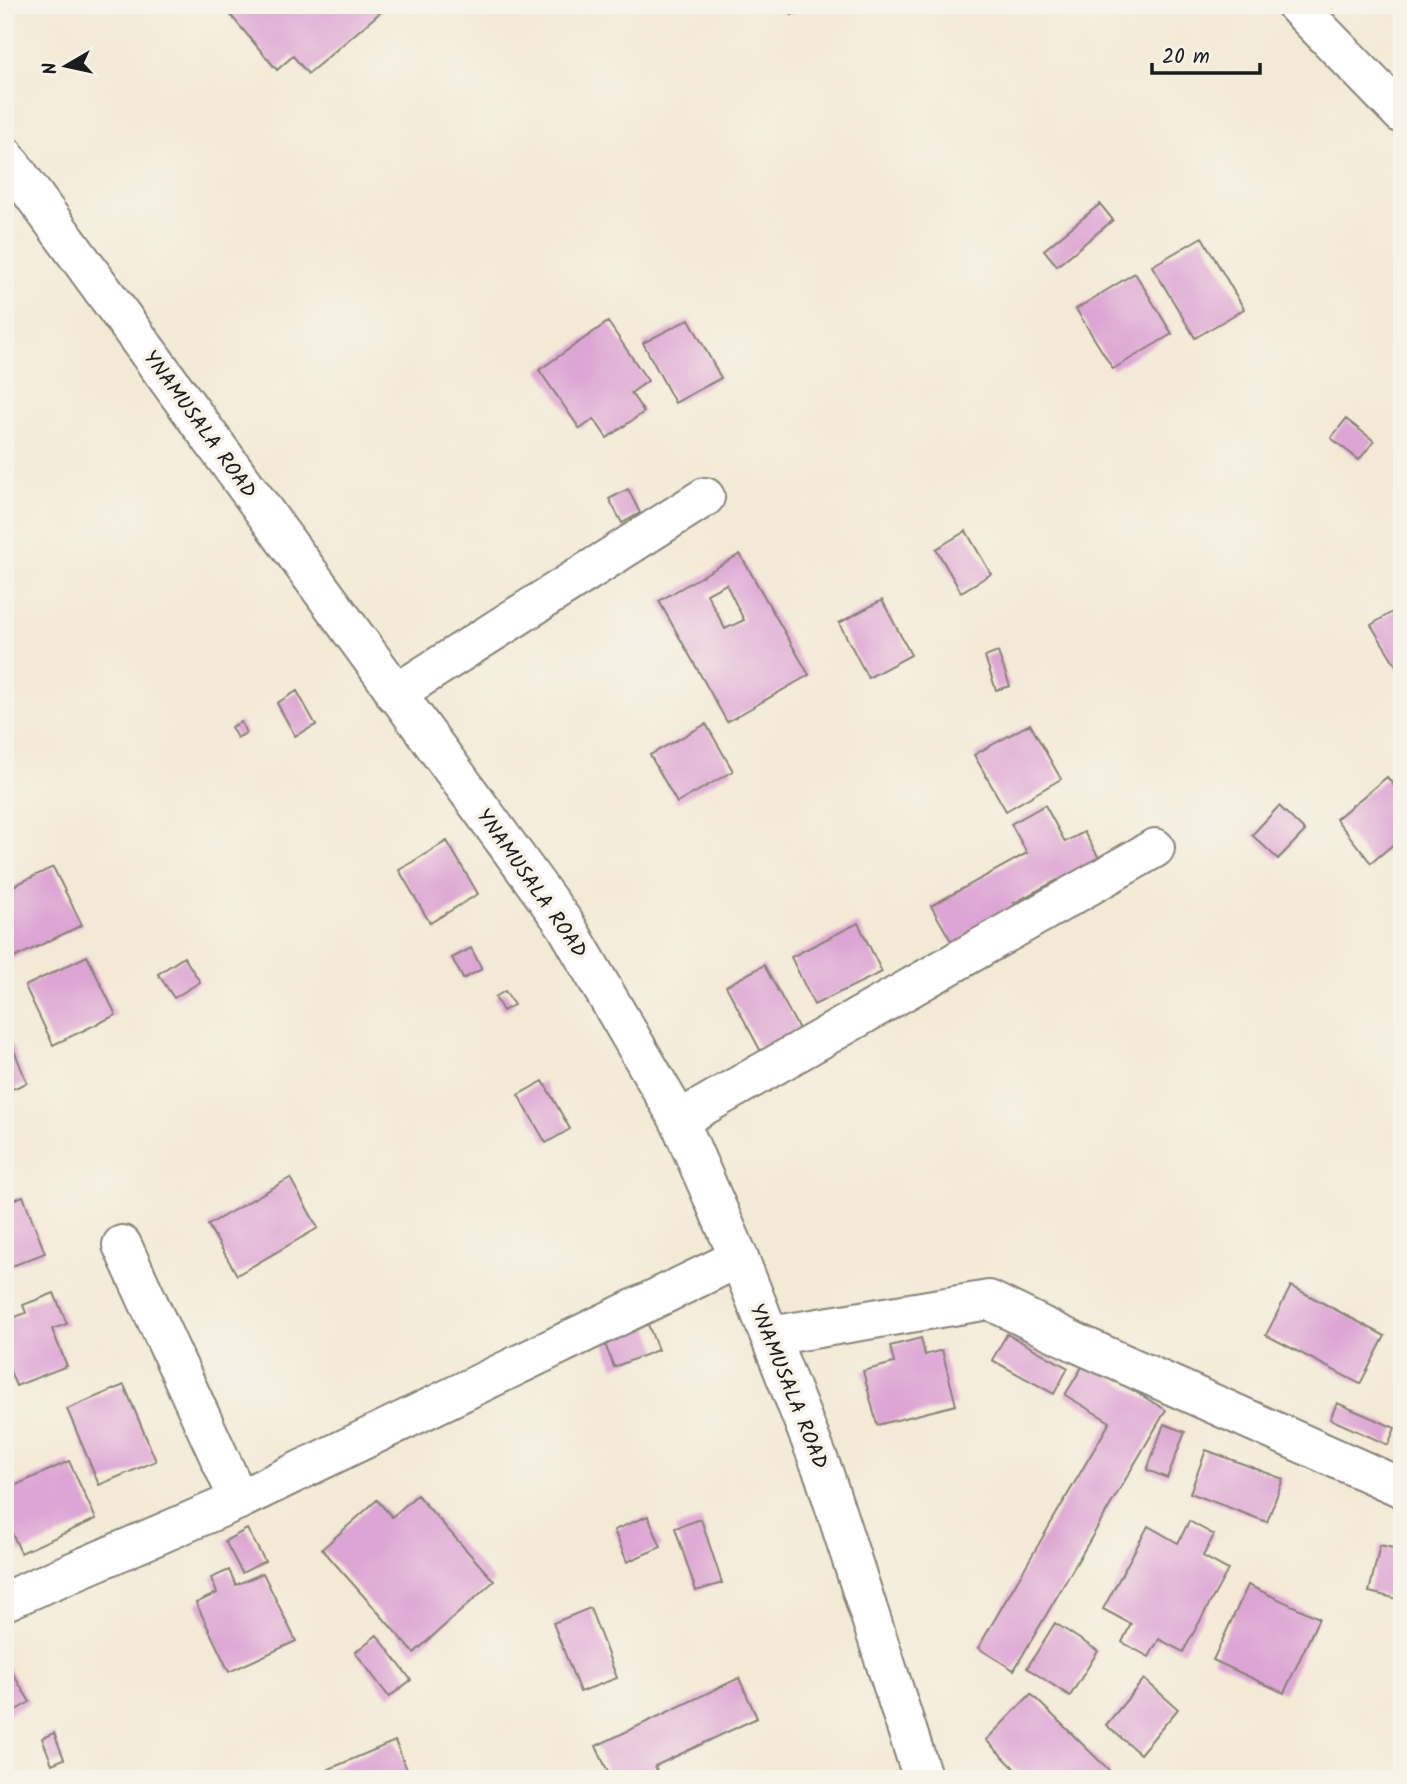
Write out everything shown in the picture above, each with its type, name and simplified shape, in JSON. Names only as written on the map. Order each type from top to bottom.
[{"type":"street","points":[[1296,5],[1402,114]]},
{"type":"street","name":"YNAMUSALA ROAD","points":[[5,156],[565,924],[679,1120],[739,1258],[824,1474],[923,1779]]},
{"type":"street","points":[[396,694],[705,497]]},
{"type":"street","points":[[679,1120],[1155,848]]},
{"type":"street","points":[[122,1245],[239,1500]]},
{"type":"street","points":[[5,1601],[239,1500],[739,1258]]},
{"type":"street","points":[[770,1336],[989,1300],[1077,1343],[1402,1488]]},
{"type":"building","points":[[222,5],[389,5],[308,74],[293,56],[277,70]]},
{"type":"building","points":[[784,5],[804,5],[792,15]]},
{"type":"building","points":[[1100,204],[1113,220],[1057,266],[1044,250]]},
{"type":"building","points":[[1202,237],[1244,309],[1195,338],[1152,266]]},
{"type":"building","points":[[1135,273],[1172,334],[1113,369],[1076,309]]},
{"type":"building","points":[[689,319],[721,378],[675,403],[643,343]]},
{"type":"building","points":[[608,322],[648,381],[631,393],[644,412],[607,438],[594,419],[580,429],[539,370]]},
{"type":"building","points":[[1346,419],[1374,441],[1359,460],[1331,438]]},
{"type":"building","points":[[628,489],[640,513],[622,523],[609,499]]},
{"type":"building","points":[[966,531],[991,574],[961,592],[936,549]]},
{"type":"building","points":[[740,554],[809,675],[727,722],[659,601]],"holes":[[[726,584],[744,620],[725,629],[707,594]]]},
{"type":"building","points":[[882,600],[911,655],[868,678],[839,623]]},
{"type":"building","points":[[1402,606],[1402,675],[1371,625]]},
{"type":"building","points":[[998,652],[1010,686],[996,690],[985,657]]},
{"type":"building","points":[[297,691],[316,725],[295,736],[277,703]]},
{"type":"building","points":[[241,722],[246,733],[237,738],[231,727]]},
{"type":"building","points":[[706,724],[733,771],[677,803],[650,755]]},
{"type":"building","points":[[1030,724],[1061,779],[1006,811],[974,755]]},
{"type":"building","points":[[1387,777],[1402,795],[1402,837],[1371,863],[1336,819]]},
{"type":"building","points":[[1045,805],[1065,842],[1084,832],[1103,865],[1062,888],[1057,880],[1014,903],[1020,913],[955,948],[931,906],[1027,853],[1011,824]]},
{"type":"building","points":[[1279,806],[1305,831],[1278,859],[1252,835]]},
{"type":"building","points":[[447,841],[478,894],[430,923],[399,870]]},
{"type":"building","points":[[53,867],[82,925],[10,960],[5,950],[5,890]]},
{"type":"building","points":[[858,923],[882,972],[814,1005],[791,957]]},
{"type":"building","points":[[471,948],[482,969],[463,979],[452,958]]},
{"type":"building","points":[[87,956],[116,1015],[53,1045],[25,986]]},
{"type":"building","points":[[184,957],[200,982],[174,998],[158,974]]},
{"type":"building","points":[[764,965],[806,1042],[767,1063],[726,986]]},
{"type":"building","points":[[505,991],[514,1005],[503,1011],[495,997]]},
{"type":"building","points":[[12,1045],[27,1083],[10,1090],[5,1080],[5,1048]]},
{"type":"building","points":[[543,1081],[570,1129],[546,1143],[518,1095]]},
{"type":"building","points":[[290,1178],[318,1228],[237,1275],[208,1225]]},
{"type":"building","points":[[23,1196],[45,1253],[5,1269],[5,1203]]},
{"type":"building","points":[[1291,1286],[1385,1336],[1360,1384],[1266,1335]]},
{"type":"building","points":[[54,1293],[67,1324],[52,1329],[67,1366],[16,1386],[5,1359],[5,1321],[26,1313],[23,1305]]},
{"type":"building","points":[[647,1322],[658,1350],[614,1367],[603,1339]]},
{"type":"building","points":[[1007,1334],[1068,1368],[1054,1394],[992,1360]]},
{"type":"building","points":[[921,1338],[925,1355],[942,1350],[956,1405],[877,1425],[863,1371],[894,1363],[890,1346]]},
{"type":"building","points":[[1085,1362],[1166,1410],[1014,1670],[978,1648],[1110,1422],[1065,1395]]},
{"type":"building","points":[[124,1385],[156,1461],[99,1485],[67,1409]]},
{"type":"building","points":[[1337,1403],[1395,1428],[1388,1445],[1330,1419]]},
{"type":"building","points":[[1164,1424],[1185,1432],[1167,1478],[1147,1470]]},
{"type":"building","points":[[1206,1450],[1283,1479],[1267,1522],[1190,1493]]},
{"type":"building","points":[[69,1461],[96,1519],[21,1553],[5,1518],[5,1490]]},
{"type":"building","points":[[417,1495],[494,1581],[414,1653],[322,1549],[377,1500],[392,1517]]},
{"type":"building","points":[[648,1516],[661,1547],[627,1562],[614,1530]]},
{"type":"building","points":[[701,1519],[722,1583],[696,1591],[675,1528]]},
{"type":"building","points":[[1189,1521],[1214,1535],[1203,1556],[1228,1570],[1183,1652],[1159,1639],[1149,1657],[1122,1642],[1131,1624],[1103,1609],[1148,1526],[1178,1543]]},
{"type":"building","points":[[247,1529],[265,1561],[242,1573],[225,1541]]},
{"type":"building","points":[[1380,1545],[1402,1550],[1402,1600],[1369,1592]]},
{"type":"building","points":[[229,1570],[236,1585],[263,1573],[296,1641],[229,1672],[196,1603],[217,1593],[211,1578]]},
{"type":"building","points":[[1248,1585],[1319,1618],[1284,1693],[1213,1660]]},
{"type":"building","points":[[590,1608],[617,1678],[580,1692],[553,1623]]},
{"type":"building","points":[[1055,1623],[1098,1651],[1070,1696],[1027,1668]]},
{"type":"building","points":[[377,1635],[411,1680],[389,1697],[355,1652]]},
{"type":"building","points":[[5,1661],[30,1702],[5,1716]]},
{"type":"building","points":[[739,1678],[757,1718],[655,1766],[661,1779],[611,1779],[596,1746]]},
{"type":"building","points":[[1144,1679],[1178,1709],[1140,1754],[1106,1725]]},
{"type":"building","points":[[1031,1694],[1111,1772],[1105,1779],[1025,1779],[986,1740]]},
{"type":"building","points":[[54,1733],[64,1759],[52,1764],[42,1738]]},
{"type":"building","points":[[395,1741],[411,1779],[333,1779],[329,1769]]}]
